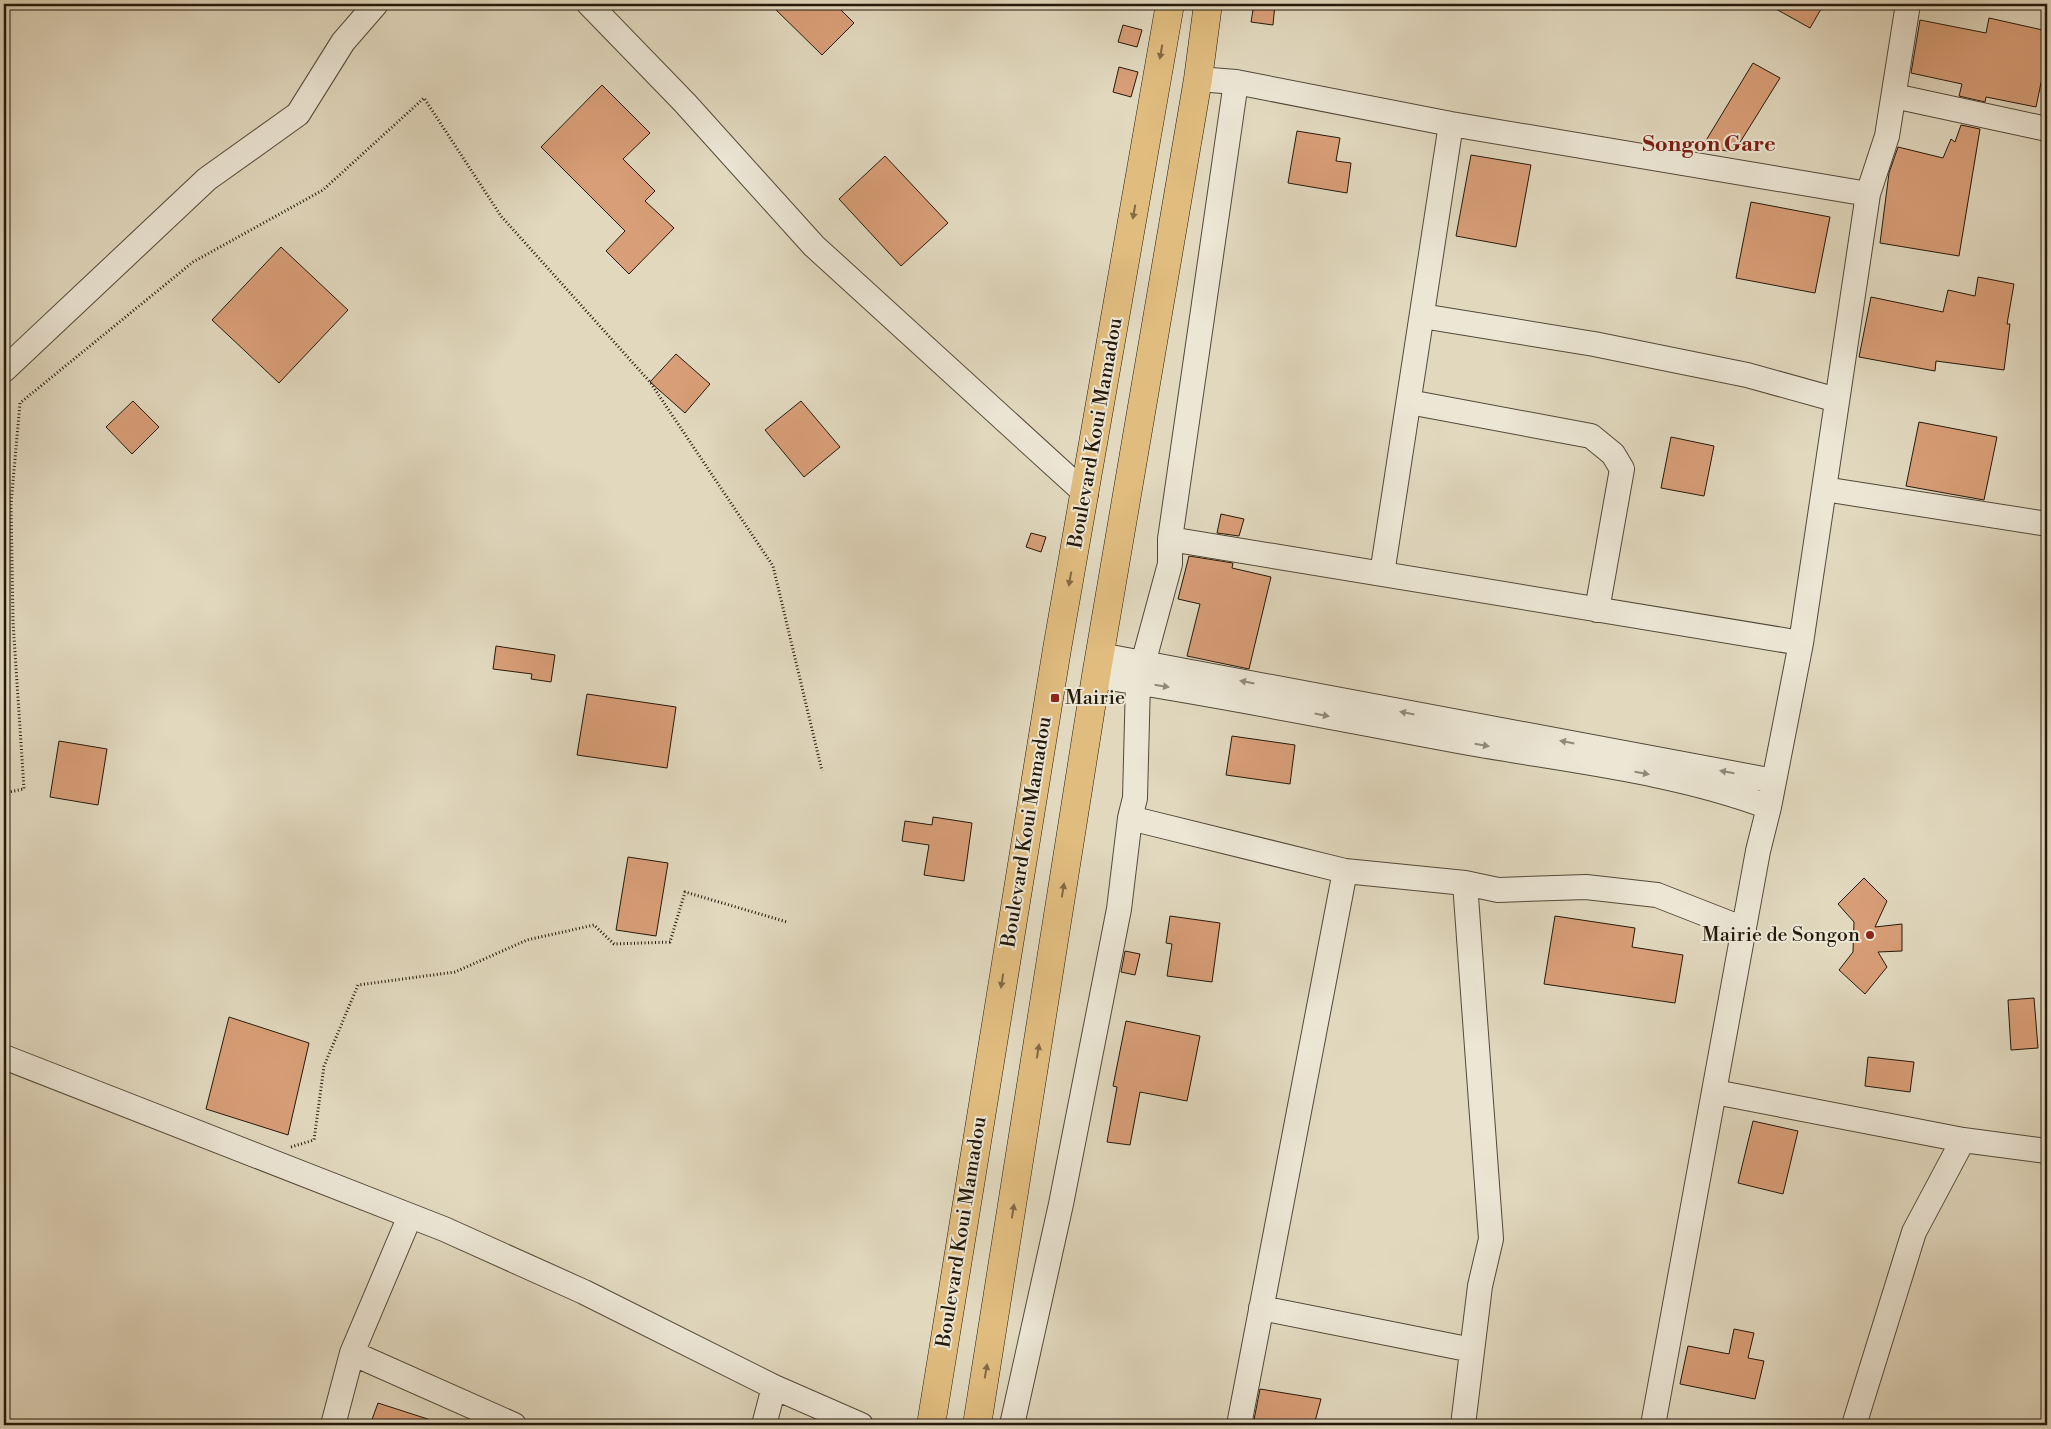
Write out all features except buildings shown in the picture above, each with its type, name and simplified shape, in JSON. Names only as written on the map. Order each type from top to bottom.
[{"type":"main road","name":"Boulevard Koui Mamadou","points":[[931,1425],[998,1005],[1170,4]]},
{"type":"main road","name":"Boulevard Koui Mamadou","points":[[985,1423],[1098,666],[1198,79],[1208,4]]},
{"type":"street","points":[[4,370],[207,179],[298,114],[343,42],[376,4]]},
{"type":"street","points":[[589,4],[685,103],[814,246],[1086,494]]},
{"type":"street","points":[[1653,1425],[1758,851],[1770,807],[1801,643],[1868,194],[1887,136],[1908,4]]},
{"type":"street","points":[[1198,79],[1236,82],[1451,124],[1868,194]]},
{"type":"street","points":[[1012,1425],[1061,1204],[1119,909],[1130,818],[1135,798],[1140,673],[1170,564],[1170,539],[1236,82]]},
{"type":"street","points":[[1894,96],[2047,129]]},
{"type":"street","points":[[1382,574],[1451,124]]},
{"type":"street","points":[[1422,316],[1613,348],[1747,375],[1837,400]]},
{"type":"street","points":[[1409,402],[1591,436],[1613,454],[1622,470],[1597,610]]},
{"type":"street","points":[[1824,489],[2047,524]]},
{"type":"street","points":[[1170,539],[1801,643]]},
{"type":"street","points":[[1098,666],[1774,781]]},
{"type":"street","points":[[1140,673],[1222,696],[1401,731],[1678,780],[1728,791],[1770,807]]},
{"type":"street","points":[[1130,818],[1345,871],[1465,883],[1498,890],[1586,887],[1657,895],[1744,929]]},
{"type":"street","points":[[1239,1425],[1345,871]]},
{"type":"street","points":[[1463,1425],[1480,1286],[1491,1239],[1465,883]]},
{"type":"street","points":[[4,1057],[261,1156],[410,1216],[584,1292],[774,1387],[861,1425]]},
{"type":"street","points":[[1715,1092],[1963,1140],[2047,1151]]},
{"type":"street","points":[[1854,1425],[1914,1232],[1963,1140]]},
{"type":"street","points":[[333,1425],[352,1353],[410,1216]]},
{"type":"street","points":[[1261,1308],[1472,1350]]},
{"type":"street","points":[[352,1353],[514,1425]]},
{"type":"street","points":[[764,1425],[774,1387]]},
{"type":"path","points":[[4,792],[24,789],[13,622],[10,504],[20,403],[193,262],[323,190],[424,98],[502,216],[650,382],[773,566],[822,771]]},
{"type":"path","points":[[261,1156],[314,1140],[324,1066],[358,985],[455,972],[527,940],[594,925],[614,944],[670,942],[685,892],[787,922]]},
{"type":"place","name":"Mairie","points":[[1055,698]]},
{"type":"place","name":"Mairie de Songon","points":[[1870,935]]},
{"type":"district","name":"Songon Gare","points":[[1709,144]]}]
